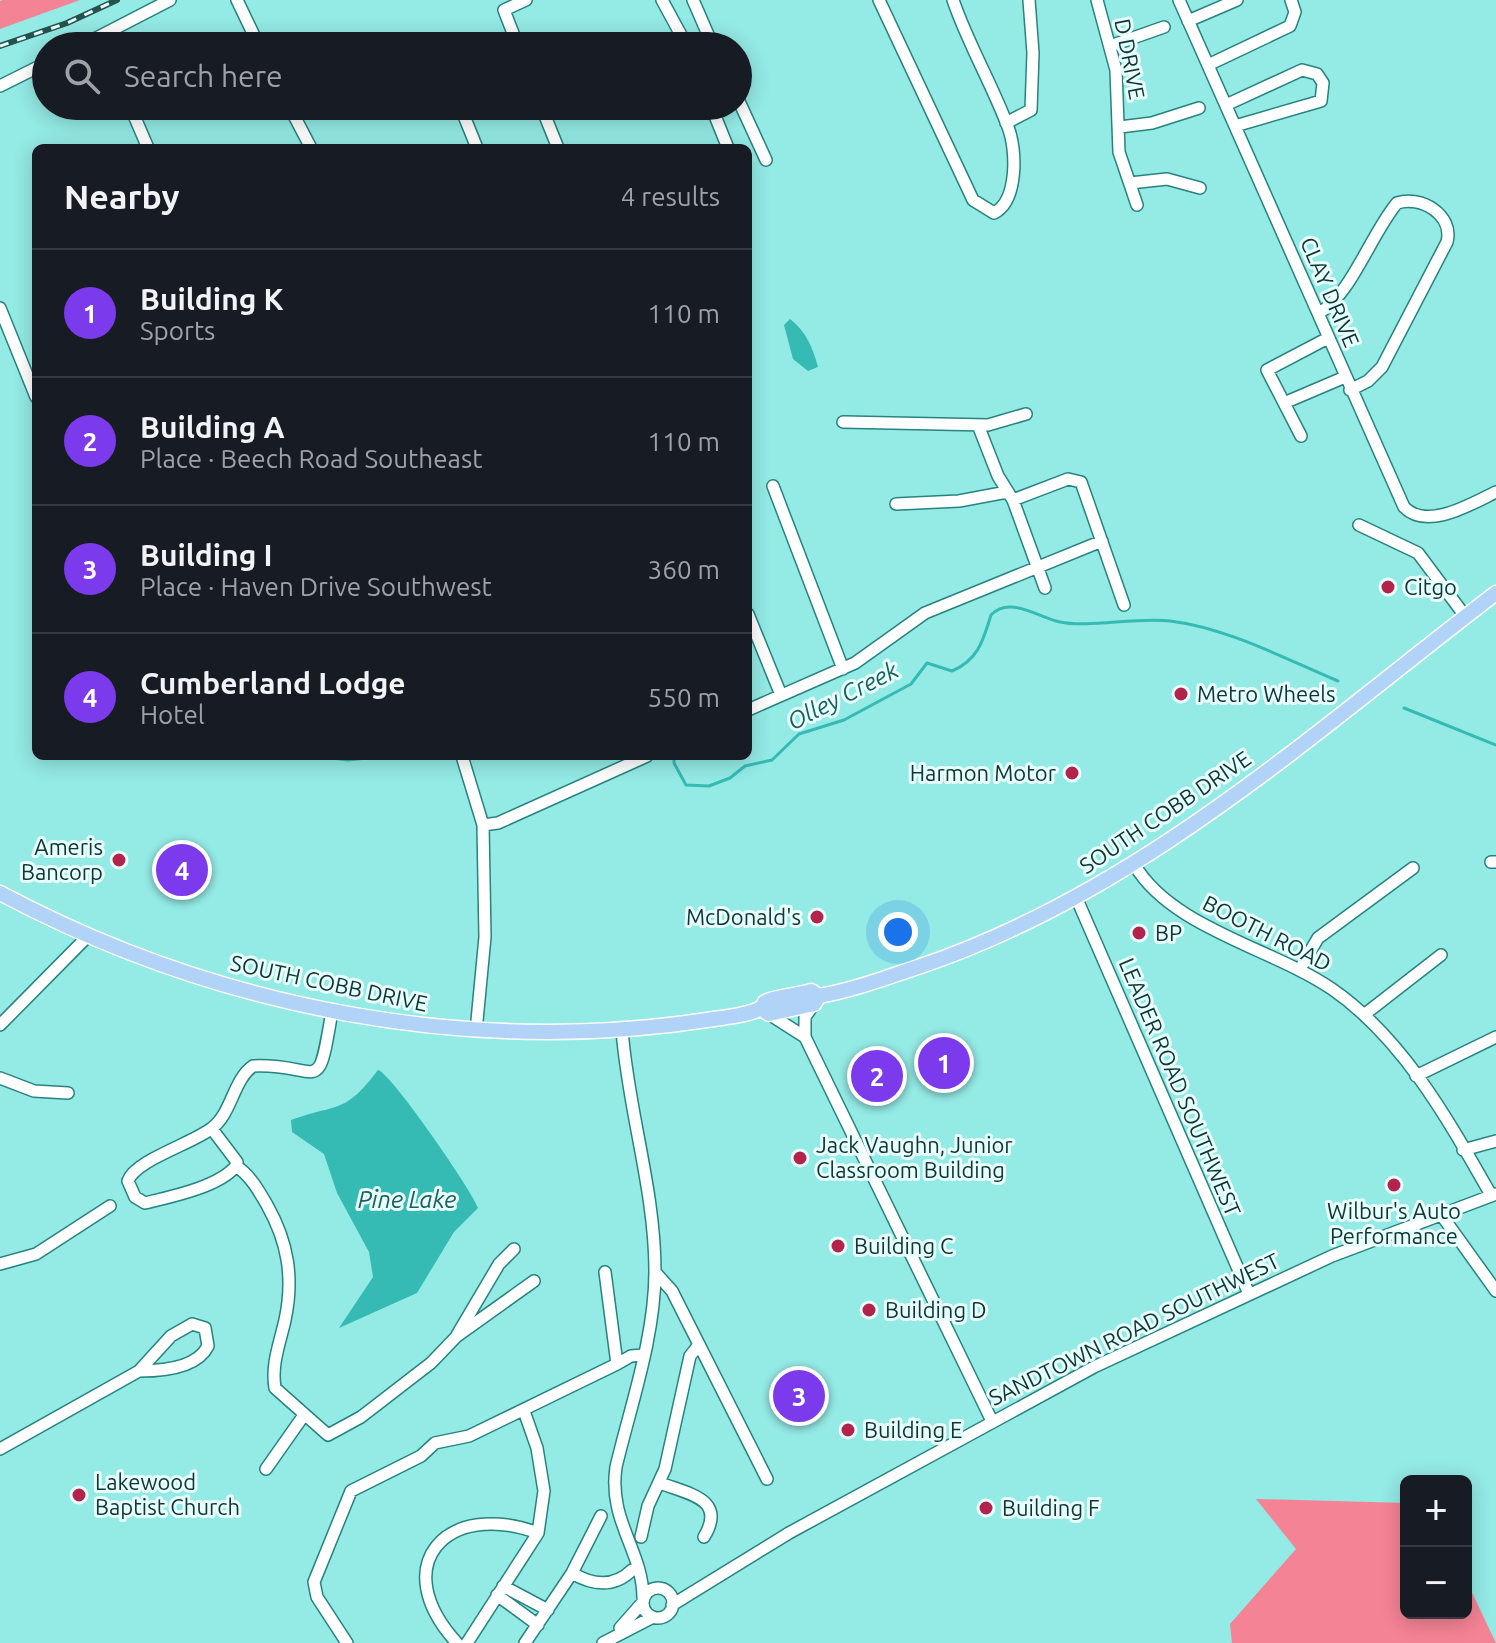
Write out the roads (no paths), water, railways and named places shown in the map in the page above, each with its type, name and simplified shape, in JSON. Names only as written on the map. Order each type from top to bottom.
[{"type":"main road","name":"SOUTH COBB DRIVE","points":[[0,893],[89,935],[187,974],[332,1011],[401,1024],[476,1031],[622,1030],[765,1011],[767,1001],[811,991],[816,1000],[957,953],[1076,897],[1134,864],[1275,764],[1496,593]]},
{"type":"street","points":[[117,32],[170,0]]},
{"type":"street","points":[[237,0],[252,32]]},
{"type":"street","points":[[513,32],[504,10],[526,0]]},
{"type":"street","points":[[662,0],[679,32]]},
{"type":"street","points":[[693,0],[707,32]]},
{"type":"street","points":[[879,0],[973,200],[994,213],[1007,203],[1014,184],[1006,123],[953,0]]},
{"type":"street","points":[[1006,123],[1030,113],[1032,103],[1029,0]]},
{"type":"street","name":"D DRIVE","points":[[1097,0],[1116,70],[1119,152],[1137,205]]},
{"type":"street","name":"CLAY DRIVE","points":[[1179,0],[1392,485],[1412,516],[1429,518],[1496,492]]},
{"type":"street","points":[[1188,21],[1237,0]]},
{"type":"street","points":[[1208,65],[1290,26],[1295,12],[1291,0]]},
{"type":"street","points":[[1110,46],[1164,27]]},
{"type":"street","points":[[0,86],[32,70]]},
{"type":"street","points":[[1226,105],[1302,70],[1317,74],[1323,83],[1324,96],[1321,101],[1235,126]]},
{"type":"street","points":[[1120,127],[1152,123],[1199,108]]},
{"type":"street","points":[[136,120],[146,144]]},
{"type":"street","points":[[296,120],[309,144]]},
{"type":"street","points":[[466,120],[475,144]]},
{"type":"street","points":[[547,120],[556,144]]},
{"type":"street","points":[[717,120],[726,144]]},
{"type":"street","points":[[748,120],[766,160]]},
{"type":"street","points":[[1130,183],[1167,179],[1200,188]]},
{"type":"street","points":[[1319,313],[1342,293],[1384,218],[1397,203],[1417,201],[1441,215],[1448,226],[1447,242],[1382,367],[1368,381],[1350,390]]},
{"type":"street","points":[[0,308],[32,387]]},
{"type":"street","points":[[1301,436],[1267,370],[1328,338]]},
{"type":"street","points":[[1284,403],[1345,377]]},
{"type":"street","points":[[843,422],[978,425],[1026,414]]},
{"type":"street","points":[[978,425],[1010,496],[1045,588]]},
{"type":"street","points":[[896,504],[1010,496],[1077,479],[1083,487],[1124,605]]},
{"type":"street","points":[[773,486],[843,669]]},
{"type":"street","points":[[1359,525],[1418,553],[1465,616]]},
{"type":"street","points":[[752,708],[867,656],[925,613],[1102,541]]},
{"type":"street","points":[[752,624],[781,695]]},
{"type":"street","points":[[463,760],[483,825],[485,937],[476,1031]]},
{"type":"street","points":[[483,825],[498,823],[638,760]]},
{"type":"street","name":"BOOTH ROAD","points":[[1134,864],[1151,888],[1183,911],[1300,969],[1365,1014],[1416,1076],[1493,1194]]},
{"type":"street","points":[[1300,969],[1318,938],[1413,868]]},
{"type":"street","name":"LEADER ROAD SOUTHWEST","points":[[1076,897],[1249,1294]]},
{"type":"street","points":[[0,1025],[89,935]]},
{"type":"street","points":[[1365,1014],[1441,955]]},
{"type":"street","points":[[816,1000],[805,1017],[805,1037],[992,1421]]},
{"type":"street","points":[[236,1166],[204,1185],[152,1201],[140,1202],[128,1181],[130,1175],[212,1129],[243,1076],[253,1066],[309,1075],[318,1069],[326,1059],[332,1011]]},
{"type":"street","points":[[765,1011],[805,1037]]},
{"type":"street","points":[[622,1030],[650,1211],[655,1272],[643,1355],[614,1478],[618,1517],[634,1554],[645,1612],[653,1617]]},
{"type":"street","points":[[1416,1076],[1496,1037]]},
{"type":"street","points":[[0,1078],[34,1091],[68,1093]]},
{"type":"street","points":[[212,1129],[237,1162],[236,1166]]},
{"type":"street","points":[[1463,1150],[1496,1141]]},
{"type":"street","points":[[236,1166],[244,1171],[263,1197],[286,1247],[290,1286],[272,1370],[278,1394],[328,1435],[431,1363],[457,1336],[534,1281]]},
{"type":"street","name":"SANDTOWN ROAD SOUTHWEST","points":[[669,1596],[718,1574],[992,1421],[1118,1355],[1249,1294],[1440,1213],[1493,1194]]},
{"type":"street","points":[[0,1264],[36,1254],[110,1206]]},
{"type":"street","points":[[1440,1213],[1496,1291]]},
{"type":"street","points":[[457,1336],[499,1264],[514,1249]]},
{"type":"street","points":[[605,1272],[617,1364]]},
{"type":"street","points":[[655,1272],[662,1275],[672,1291],[767,1479]]},
{"type":"street","points":[[0,1449],[139,1371],[178,1330],[192,1324],[205,1328],[208,1346],[194,1360],[170,1368],[139,1371]]},
{"type":"street","points":[[641,1537],[648,1506],[660,1483],[690,1356],[698,1346]]},
{"type":"street","points":[[347,1643],[317,1597],[314,1582],[351,1491],[421,1456],[435,1443],[469,1436],[631,1356],[643,1355]]},
{"type":"street","points":[[467,1643],[538,1533],[544,1491],[537,1448],[524,1411]]},
{"type":"street","points":[[266,1469],[304,1415]]},
{"type":"street","points":[[660,1483],[697,1498],[709,1507],[712,1519],[704,1537]]},
{"type":"street","points":[[525,1643],[572,1573],[601,1516]]},
{"type":"street","points":[[457,1643],[439,1621],[429,1599],[426,1578],[434,1549],[451,1533],[477,1523],[512,1523],[538,1533]]},
{"type":"street","points":[[606,1641],[653,1617],[666,1615],[669,1596],[634,1554]]},
{"type":"street","points":[[572,1573],[602,1583],[620,1579],[632,1570]]},
{"type":"street","points":[[606,1641],[654,1588],[669,1596]]},
{"type":"street","points":[[500,1590],[548,1610]]},
{"type":"street","points":[[500,1590],[538,1625]]},
{"type":"water","points":[[790,319],[808,340],[818,367],[808,371],[793,359],[784,325]]},
{"type":"water","name":"Pine Lake","points":[[378,1070],[431,1134],[478,1208],[454,1232],[417,1293],[339,1328],[373,1277],[369,1252],[337,1193],[324,1154],[292,1132],[291,1120],[348,1101]]},
{"type":"waterway","name":"Olley Creek","points":[[674,760],[686,785],[709,786],[730,778],[745,766],[772,760],[799,734],[844,720],[911,684],[927,663],[952,671],[961,667],[978,649],[991,615],[1007,607],[1071,624],[1157,620],[1192,625],[1256,645],[1338,681]]},
{"type":"waterway","name":"Olley Creek","points":[[1404,708],[1496,745]]},
{"type":"railway","points":[[41,32],[117,0]]},
{"type":"railway","points":[[0,46],[32,35]]},
{"type":"place","name":"Citgo","points":[[1388,587]]},
{"type":"place","name":"Metro Wheels","points":[[1181,694]]},
{"type":"place","name":"Harmon Motor","points":[[1072,773]]},
{"type":"place","name":"Ameris Bancorp","points":[[119,860]]},
{"type":"place","name":"Cumberland Lodge","points":[[182,870]]},
{"type":"place","name":"McDonald's","points":[[817,917]]},
{"type":"place","name":"BP","points":[[1139,933]]},
{"type":"place","name":"Building K","points":[[944,1063]]},
{"type":"place","name":"Building A","points":[[877,1076]]},
{"type":"place","name":"Jack Vaughn, Junior Classroom Building","points":[[800,1158]]},
{"type":"place","name":"Wilbur's Auto Performance","points":[[1394,1185]]},
{"type":"place","name":"Building C","points":[[838,1246]]},
{"type":"place","name":"Building D","points":[[869,1310]]},
{"type":"place","name":"Building I","points":[[799,1396]]},
{"type":"place","name":"Building E","points":[[848,1430]]},
{"type":"place","name":"Lakewood Baptist Church","points":[[79,1495]]},
{"type":"place","name":"Building F","points":[[986,1508]]}]
